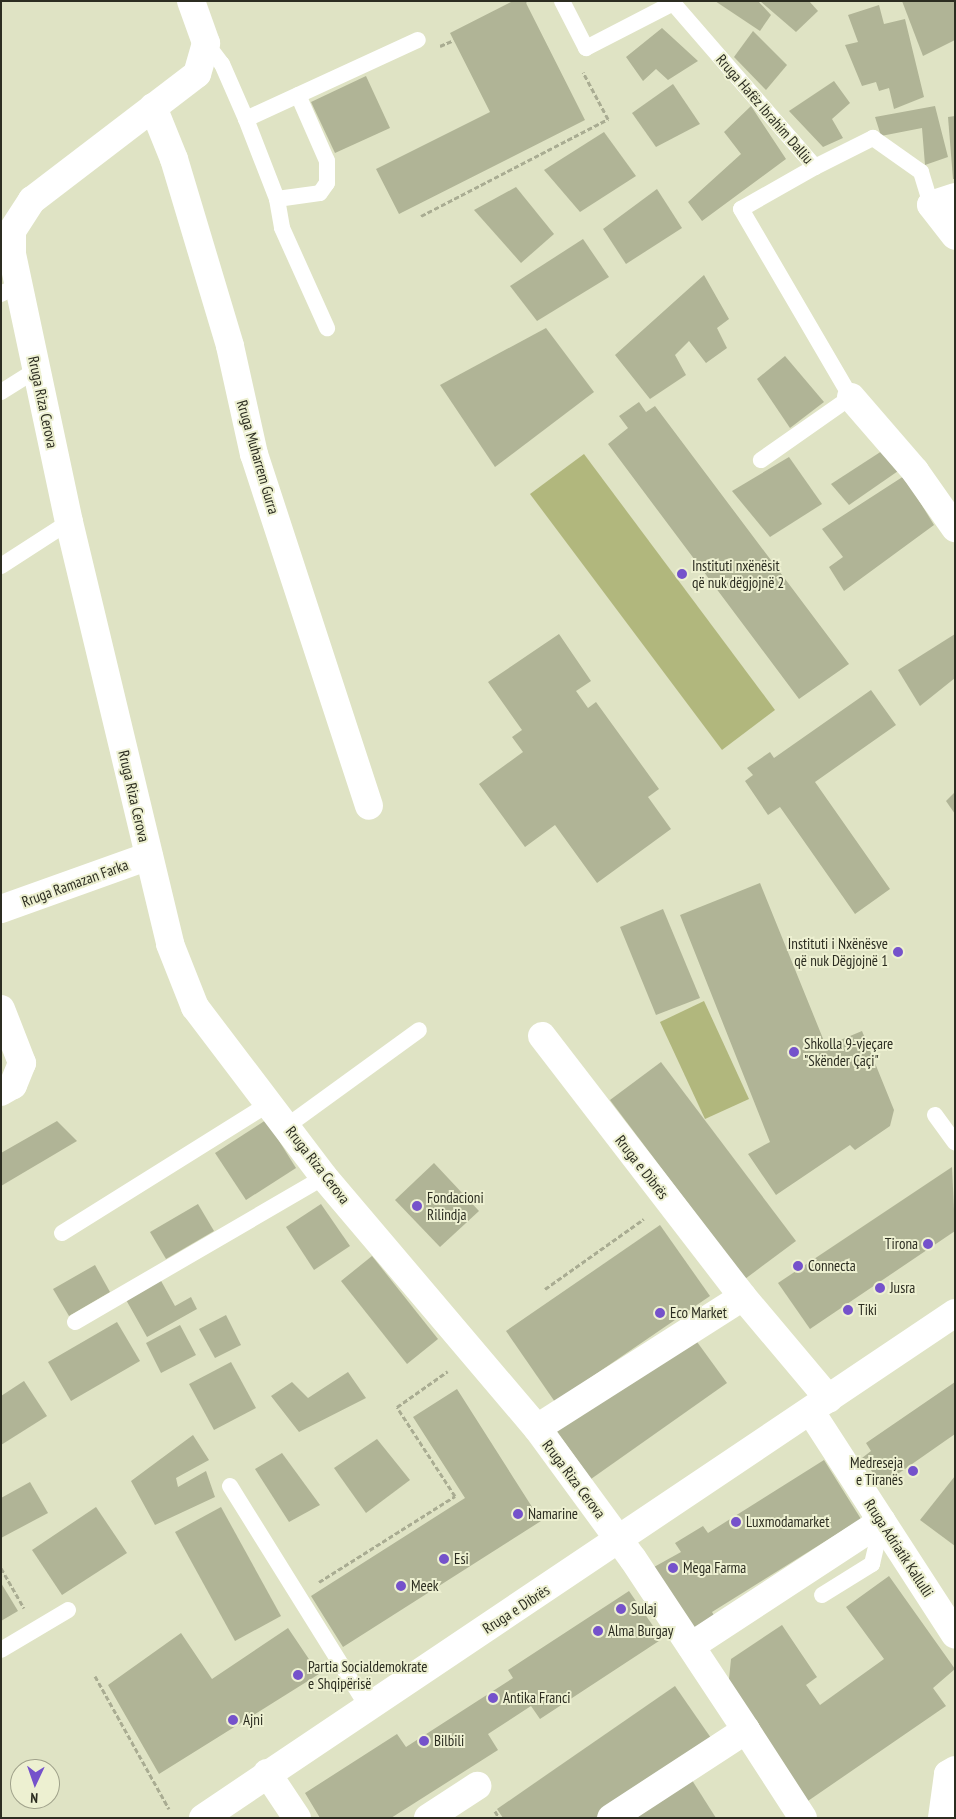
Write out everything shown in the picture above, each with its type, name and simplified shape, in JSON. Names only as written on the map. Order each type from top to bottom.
[{"type":"street","points":[[191,1],[206,43]]},
{"type":"street","name":"Rruga Riza Cerova","points":[[206,43],[197,74],[19,213],[12,231],[10,290],[36,370],[69,522],[170,944],[195,1007],[270,1103],[324,1177],[475,1352],[536,1428],[620,1541],[803,1818]]},
{"type":"street","name":"Rruga Muharrem Gurra","points":[[153,107],[174,159],[228,337],[254,454],[369,806]]},
{"type":"street","points":[[943,201],[955,236]]},
{"type":"street","points":[[851,397],[915,471],[955,528]]},
{"type":"street","name":"Rruga Ramazan Farka","points":[[1,909],[148,856]]},
{"type":"street","points":[[1,1009],[22,1063],[13,1085],[1,1092]]},
{"type":"street","name":"Rruga e Dibrës","points":[[542,1036],[743,1297],[820,1405]]},
{"type":"street","points":[[536,1428],[743,1297]]},
{"type":"street","name":"Rruga e Dibrës","points":[[203,1818],[367,1706],[620,1541],[955,1313]]},
{"type":"street","name":"Rruga Adriatik Kallulli","points":[[820,1405],[882,1521],[955,1635]]},
{"type":"street","points":[[691,1646],[882,1521]]},
{"type":"street","points":[[611,1818],[746,1730]]},
{"type":"street","points":[[942,1818],[948,1774],[955,1770]]},
{"type":"street","points":[[268,1773],[297,1818]]},
{"type":"street","points":[[428,1818],[477,1786]]},
{"type":"lane","name":"Rruga Hafëz Ibrahim Dalliu","points":[[562,1],[586,48],[673,3],[816,167],[741,209],[851,397]]},
{"type":"lane","points":[[246,119],[418,40]]},
{"type":"lane","points":[[206,43],[222,64],[246,119],[277,199],[282,228],[327,328]]},
{"type":"lane","points":[[277,199],[320,194],[327,183],[327,161],[298,95]]},
{"type":"lane","points":[[816,167],[873,138],[922,172],[943,201]]},
{"type":"lane","points":[[1,392],[36,370]]},
{"type":"lane","points":[[761,460],[851,397]]},
{"type":"lane","points":[[1,566],[69,522]]},
{"type":"lane","points":[[287,1126],[419,1030]]},
{"type":"lane","points":[[62,1233],[270,1103]]},
{"type":"lane","points":[[935,1115],[955,1143]]},
{"type":"lane","points":[[76,1322],[324,1177]]},
{"type":"lane","points":[[230,1486],[296,1596],[367,1706]]},
{"type":"lane","points":[[822,1595],[872,1564],[882,1521]]},
{"type":"lane","points":[[1,1650],[68,1610]]},
{"type":"path","points":[[421,216],[608,119]]},
{"type":"path","points":[[545,1289],[670,1202]]},
{"type":"path","points":[[296,1596],[455,1496],[397,1407],[475,1352]]},
{"type":"path","points":[[1,1568],[35,1630]]},
{"type":"path","points":[[95,1676],[169,1809]]},
{"type":"green space","points":[[584,454],[775,710],[722,750],[530,494]]},
{"type":"green space","points":[[704,1001],[749,1099],[705,1119],[660,1022]]},
{"type":"building","points":[[513,1],[525,1],[585,120],[399,214],[376,169],[490,112],[450,33]]},
{"type":"building","points":[[715,1],[758,1],[771,15],[760,31]]},
{"type":"building","points":[[760,1],[809,1],[818,11],[796,32]]},
{"type":"building","points":[[902,1],[955,1],[955,40],[923,56]]},
{"type":"building","points":[[879,5],[884,24],[905,19],[924,97],[894,109],[889,88],[879,91],[876,82],[862,86],[845,45],[858,42],[848,15]]},
{"type":"building","points":[[662,28],[698,61],[668,80],[656,69],[643,81],[626,57]]},
{"type":"building","points":[[753,31],[787,65],[766,90],[734,57]]},
{"type":"building","points":[[366,76],[390,128],[335,153],[311,102]]},
{"type":"building","points":[[834,81],[850,103],[832,119],[843,138],[823,147],[789,111]]},
{"type":"building","points":[[673,84],[700,124],[656,147],[632,113]]},
{"type":"building","points":[[751,106],[786,159],[702,221],[688,202],[741,154],[724,132]]},
{"type":"building","points":[[935,106],[948,157],[925,165],[922,128],[881,136],[875,117]]},
{"type":"building","points":[[955,116],[955,179],[953,179],[948,117]]},
{"type":"building","points":[[604,132],[636,176],[580,212],[544,170]]},
{"type":"building","points":[[516,187],[554,234],[521,263],[474,210]]},
{"type":"building","points":[[657,189],[682,228],[626,264],[603,229]]},
{"type":"building","points":[[583,239],[609,277],[537,321],[510,286]]},
{"type":"building","points":[[704,275],[729,319],[717,328],[727,348],[706,363],[689,341],[675,355],[686,375],[650,399],[615,355]]},
{"type":"building","points":[[546,328],[594,392],[495,467],[440,385]]},
{"type":"building","points":[[785,356],[824,402],[790,428],[757,379]]},
{"type":"building","points":[[639,402],[646,412],[655,406],[849,664],[799,699],[608,444],[628,428],[619,416]]},
{"type":"building","points":[[885,449],[901,469],[849,505],[831,484]]},
{"type":"building","points":[[789,457],[822,504],[770,537],[732,491]]},
{"type":"building","points":[[904,476],[934,525],[844,591],[829,567],[843,557],[822,529]]},
{"type":"building","points":[[559,634],[591,681],[576,691],[588,708],[596,702],[659,789],[648,797],[671,829],[597,883],[555,825],[525,847],[479,784],[523,752],[512,737],[522,730],[488,682]]},
{"type":"building","points":[[955,634],[955,678],[920,706],[898,670]]},
{"type":"building","points":[[871,690],[896,725],[815,782],[890,889],[855,914],[780,807],[768,815],[745,781],[753,775],[747,768],[770,752],[774,758]]},
{"type":"building","points":[[955,792],[955,814],[946,801]]},
{"type":"building","points":[[760,883],[826,1046],[862,1031],[894,1110],[890,1126],[855,1150],[850,1145],[776,1195],[748,1154],[770,1142],[680,915]]},
{"type":"building","points":[[663,909],[700,998],[656,1015],[620,927]]},
{"type":"building","points":[[661,1062],[796,1241],[745,1279],[610,1100]]},
{"type":"building","points":[[266,1120],[296,1168],[246,1200],[215,1153]]},
{"type":"building","points":[[57,1121],[77,1141],[1,1186],[1,1153]]},
{"type":"building","points":[[434,1163],[479,1211],[440,1247],[395,1200]]},
{"type":"building","points":[[952,1167],[955,1231],[810,1329],[778,1283]]},
{"type":"building","points":[[198,1204],[214,1231],[166,1259],[150,1232]]},
{"type":"building","points":[[321,1204],[350,1246],[314,1270],[286,1227]]},
{"type":"building","points":[[660,1225],[710,1296],[555,1402],[506,1331]]},
{"type":"building","points":[[372,1256],[438,1339],[407,1364],[341,1281]]},
{"type":"building","points":[[95,1265],[110,1292],[69,1316],[53,1289]]},
{"type":"building","points":[[160,1279],[175,1306],[191,1297],[197,1309],[147,1337],[125,1298]]},
{"type":"building","points":[[226,1315],[241,1345],[215,1358],[199,1329]]},
{"type":"building","points":[[117,1322],[140,1361],[71,1401],[48,1362]]},
{"type":"building","points":[[180,1325],[196,1355],[161,1373],[146,1343]]},
{"type":"building","points":[[692,1335],[727,1383],[591,1479],[556,1430]]},
{"type":"building","points":[[231,1362],[256,1408],[214,1430],[189,1384]]},
{"type":"building","points":[[348,1372],[366,1398],[299,1432],[271,1396],[292,1382],[308,1398]]},
{"type":"building","points":[[24,1381],[47,1416],[1,1445],[1,1396]]},
{"type":"building","points":[[955,1382],[955,1434],[882,1485],[862,1458],[871,1451],[866,1443]]},
{"type":"building","points":[[457,1389],[541,1521],[343,1647],[311,1596],[465,1498],[413,1417]]},
{"type":"building","points":[[193,1435],[209,1460],[176,1478],[178,1487],[206,1471],[215,1497],[155,1525],[131,1481]]},
{"type":"building","points":[[377,1439],[410,1480],[366,1513],[334,1468]]},
{"type":"building","points":[[282,1453],[320,1505],[289,1522],[255,1469]]},
{"type":"building","points":[[824,1460],[861,1519],[712,1612],[715,1617],[694,1631],[654,1567],[681,1552],[675,1543],[703,1526],[708,1533]]},
{"type":"building","points":[[955,1476],[955,1546],[920,1520]]},
{"type":"building","points":[[30,1482],[48,1513],[1,1538],[1,1498]]},
{"type":"building","points":[[96,1507],[127,1553],[62,1595],[32,1550]]},
{"type":"building","points":[[221,1507],[281,1616],[235,1641],[175,1532]]},
{"type":"building","points":[[889,1576],[955,1669],[933,1688],[946,1706],[805,1803],[728,1689],[731,1659],[782,1625],[817,1677],[806,1685],[820,1705],[884,1659],[846,1607]]},
{"type":"building","points":[[1,1583],[18,1611],[1,1621]]},
{"type":"building","points":[[629,1591],[662,1639],[540,1719],[531,1706],[488,1734],[498,1750],[391,1818],[320,1818],[305,1793],[397,1734],[406,1747],[513,1678],[508,1670]]},
{"type":"building","points":[[288,1628],[319,1674],[159,1774],[108,1685],[181,1633],[212,1679]]},
{"type":"building","points":[[675,1686],[711,1738],[595,1818],[503,1818],[497,1809]]},
{"type":"building","points":[[690,1777],[716,1818],[636,1818]]},
{"type":"place","name":"Instituti nxënësit që nuk dëgjojnë 2","points":[[682,574]]},
{"type":"place","name":"Instituti i Nxënësve që nuk Dëgjojnë 1","points":[[898,952]]},
{"type":"place","name":"Shkolla 9-vjeçare \"Skënder Çaçi\"","points":[[794,1052]]},
{"type":"place","name":"Fondacioni Rilindja","points":[[417,1206]]},
{"type":"place","name":"Tirona","points":[[928,1244]]},
{"type":"place","name":"Connecta","points":[[798,1266]]},
{"type":"place","name":"Jusra","points":[[880,1288]]},
{"type":"place","name":"Tiki","points":[[848,1310]]},
{"type":"place","name":"Eco Market","points":[[660,1313]]},
{"type":"place","name":"Medreseja e Tiranës","points":[[913,1471]]},
{"type":"place","name":"Namarine","points":[[518,1514]]},
{"type":"place","name":"Luxmodamarket","points":[[736,1522]]},
{"type":"place","name":"Esi","points":[[444,1559]]},
{"type":"place","name":"Mega Farma","points":[[673,1568]]},
{"type":"place","name":"Meek","points":[[401,1586]]},
{"type":"place","name":"Sulaj","points":[[621,1609]]},
{"type":"place","name":"Alma Burgay","points":[[598,1631]]},
{"type":"place","name":"Partia Socialdemokrate e Shqipërisë","points":[[298,1675]]},
{"type":"place","name":"Antika Franci","points":[[493,1698]]},
{"type":"place","name":"Ajni","points":[[233,1720]]},
{"type":"place","name":"Bilbili","points":[[424,1741]]}]
